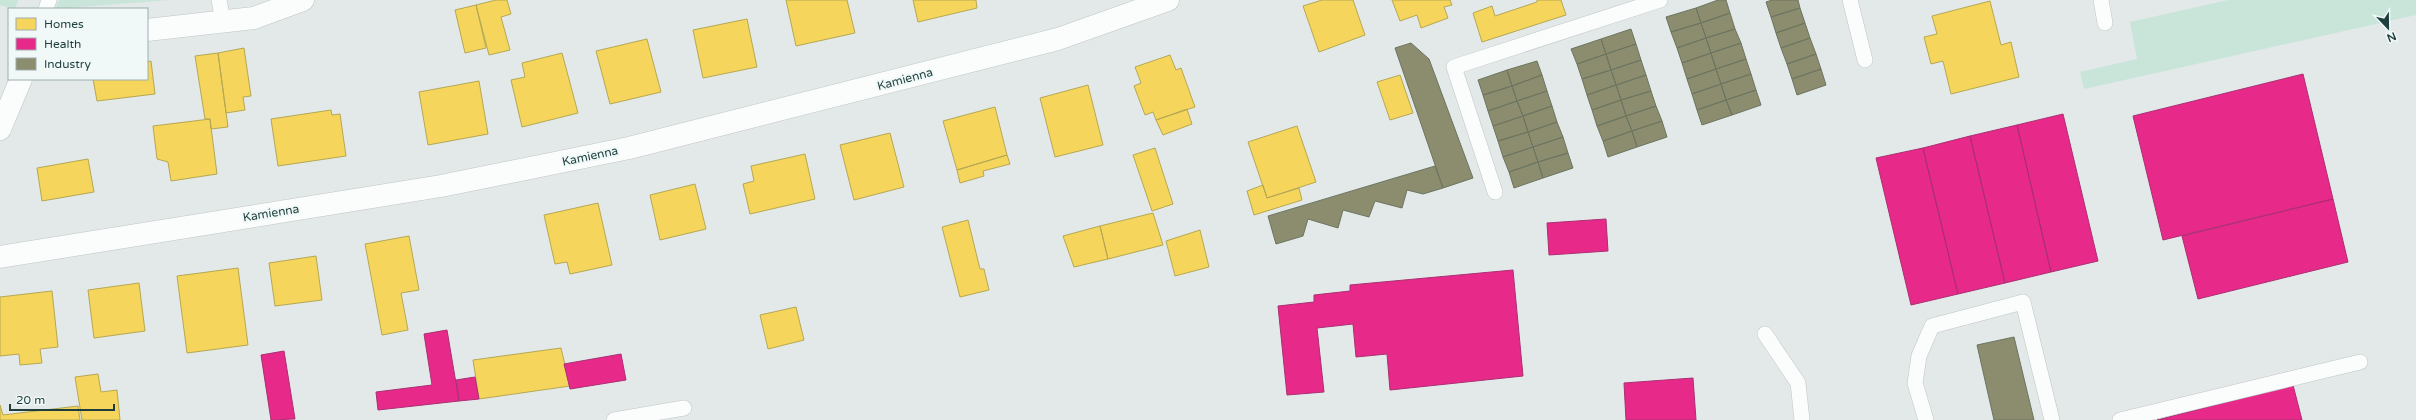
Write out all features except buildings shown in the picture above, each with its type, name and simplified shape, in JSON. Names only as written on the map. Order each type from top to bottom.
[{"type":"street","points":[[148,30],[254,18],[303,0]]},
{"type":"street","name":"Kamienna","points":[[0,257],[441,186],[629,148],[1058,38],[1168,0]]},
{"type":"street","points":[[0,129],[21,80]]},
{"type":"lane","points":[[219,0],[223,22]]},
{"type":"lane","points":[[1495,192],[1454,67],[1660,0]]},
{"type":"lane","points":[[1850,0],[1865,60]]},
{"type":"lane","points":[[2101,0],[2105,23]]},
{"type":"lane","points":[[1926,420],[1915,383],[1919,356],[1932,326],[2023,302],[2052,420]]},
{"type":"lane","points":[[1765,334],[1798,383],[1802,420]]},
{"type":"lane","points":[[2120,420],[2360,362]]},
{"type":"lane","points":[[614,420],[684,408]]},
{"type":"green space","points":[[0,0],[18,0],[15,8],[0,5]]},
{"type":"green space","points":[[59,0],[170,0],[68,8],[55,8]]},
{"type":"green space","points":[[2228,0],[2416,0],[2416,15],[2084,89],[2080,72],[2137,59],[2130,22]]}]
